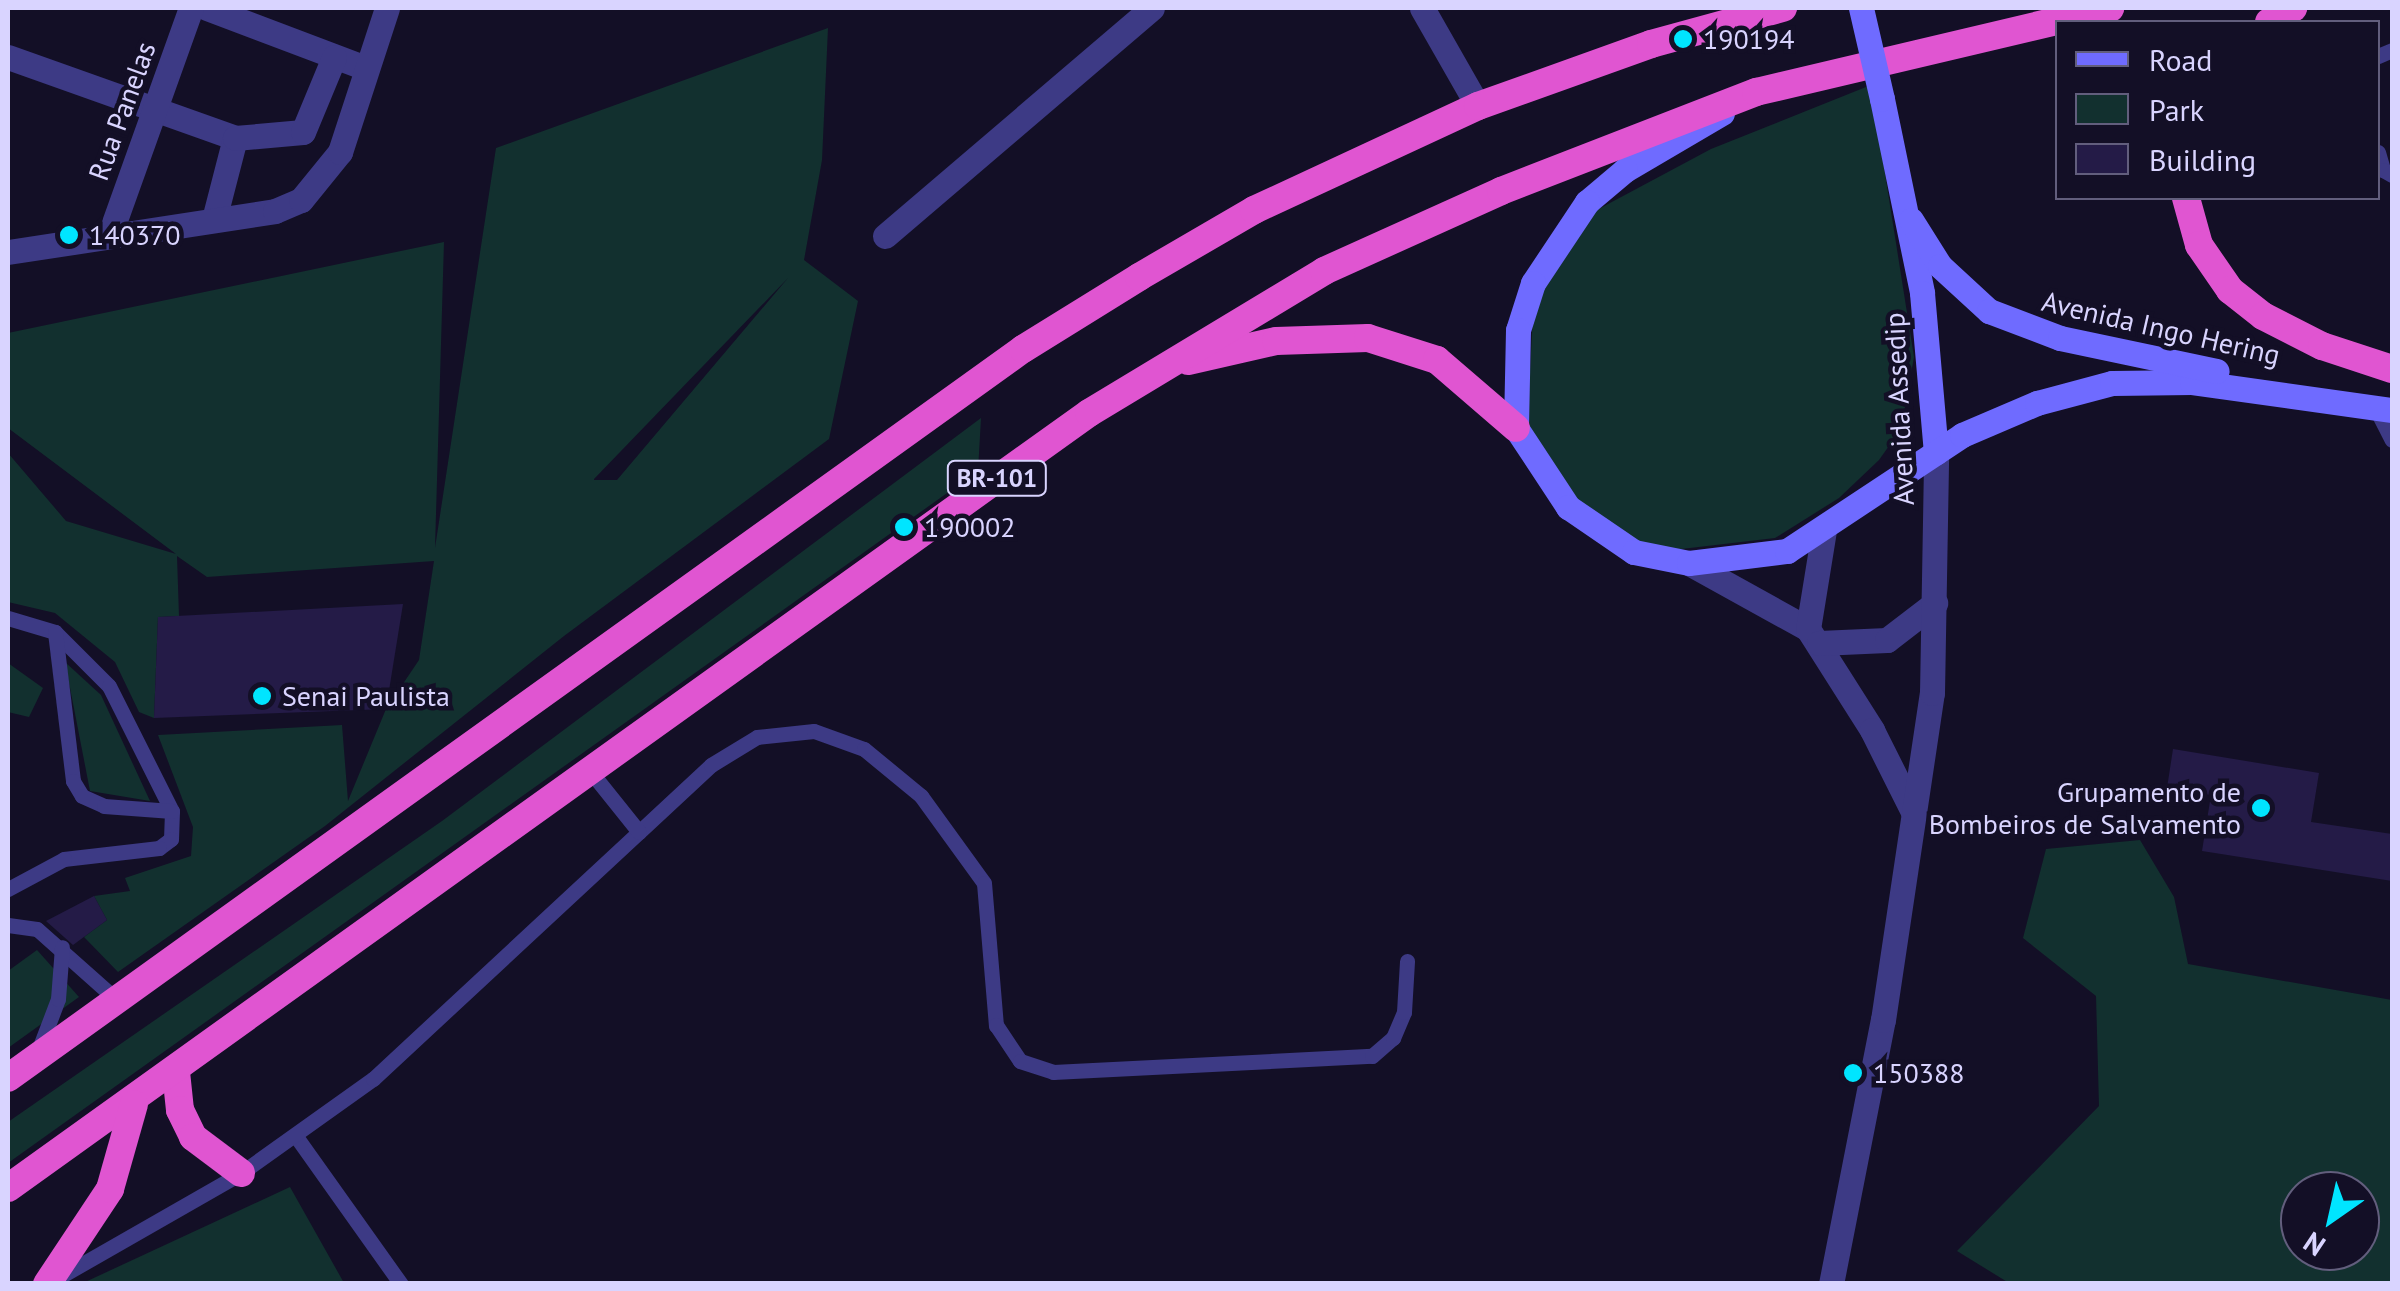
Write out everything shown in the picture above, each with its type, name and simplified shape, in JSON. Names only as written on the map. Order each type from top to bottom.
[{"type":"highway","points":[[8,1078],[1023,348],[1254,210],[1478,106],[1651,44],[1783,8]]},
{"type":"highway","name":"BR-101","points":[[2059,20],[2110,8]]},
{"type":"highway","name":"BR-101","points":[[8,1188],[134,1104],[586,768],[1162,367],[1324,271],[1519,184],[1756,92],[2055,21]]},
{"type":"highway","points":[[2187,200],[2199,245],[2241,299],[2322,346],[2392,369]]},
{"type":"highway","points":[[1162,367],[1276,342],[1368,338],[1437,360],[1516,428]]},
{"type":"highway","points":[[176,1072],[180,1110],[194,1137],[242,1173]]},
{"type":"highway","points":[[48,1284],[110,1189],[134,1104]]},
{"type":"main road","name":"Avenida Assedip","points":[[1861,8],[1911,220],[1936,452]]},
{"type":"main road","points":[[1516,428],[1518,330],[1556,240],[1625,170],[1756,92]]},
{"type":"main road","name":"Avenida Ingo Hering","points":[[1911,220],[1964,291],[2020,326],[2383,407]]},
{"type":"main road","name":"Avenida Ingo Hering","points":[[1516,428],[1539,468],[1588,524],[1634,552],[1689,563],[1787,551],[1936,452],[1995,418],[2112,383],[2192,382],[2324,396]]},
{"type":"street","name":"Rua Panelas","points":[[110,234],[191,8]]},
{"type":"street","points":[[207,8],[366,68]]},
{"type":"street","points":[[8,252],[275,211],[317,186],[340,152],[387,8]]},
{"type":"street","points":[[885,236],[1152,8]]},
{"type":"street","points":[[1422,8],[1478,106]]},
{"type":"street","points":[[8,56],[234,138],[303,132],[334,57]]},
{"type":"street","points":[[214,219],[234,138]]},
{"type":"street","name":"Avenida Assedip","points":[[1831,1284],[1883,1020],[1932,693],[1936,452]]},
{"type":"street","points":[[1824,530],[1814,636],[1913,812]]},
{"type":"street","points":[[1689,563],[1814,636],[1888,640],[1935,604]]},
{"type":"lane","points":[[2383,407],[2392,440]]},
{"type":"lane","points":[[8,618],[55,632],[109,686],[172,811],[171,839],[159,848],[64,859],[8,888]]},
{"type":"lane","points":[[55,632],[73,780],[82,796],[104,806],[172,811]]},
{"type":"lane","points":[[48,1284],[242,1173],[373,1078],[712,765],[757,737],[814,731],[864,749],[921,796],[975,868],[989,903],[996,1025],[1020,1061],[1053,1072],[1372,1056],[1394,1038],[1404,1012],[1407,960]]},
{"type":"lane","points":[[586,768],[639,832]]},
{"type":"lane","points":[[8,926],[37,930],[62,946],[116,1000]]},
{"type":"lane","points":[[34,1059],[58,999],[62,946]]},
{"type":"lane","points":[[295,1135],[401,1284]]},
{"type":"green space","name":"Senai Paulista","points":[[828,28],[822,160],[804,260],[858,301],[829,439],[564,636],[325,826],[118,972],[84,937],[107,920],[94,896],[130,891],[125,878],[191,856],[193,827],[158,735],[342,725],[348,801],[386,709],[419,660],[434,561],[207,577],[177,556],[179,616],[158,617],[154,718],[139,712],[115,662],[55,613],[8,602],[8,453],[66,521],[176,554],[8,428],[8,333],[444,242],[435,548],[496,148]],"holes":[[[788,278],[617,480],[594,479]]]},
{"type":"green space","points":[[1871,85],[1914,357],[1901,429],[1879,460],[1839,498],[1775,538],[1656,552],[1568,504],[1527,431],[1533,313],[1559,249],[1595,211],[1711,149]]},
{"type":"green space","points":[[981,418],[978,471],[8,1163],[8,1122],[442,821]]},
{"type":"green space","points":[[65,662],[101,695],[150,801],[90,791]]},
{"type":"green space","points":[[8,663],[43,688],[29,717],[8,712]]},
{"type":"green space","points":[[2140,840],[2174,897],[2188,964],[2392,1000],[2392,1283],[2009,1283],[1957,1251],[2099,1106],[2096,996],[2023,938],[2046,849]]},
{"type":"green space","points":[[37,950],[79,997],[8,1048],[8,971]]},
{"type":"green space","points":[[290,1187],[344,1283],[83,1283]]},
{"type":"building","points":[[403,604],[386,709],[154,718],[158,617]]},
{"type":"building","name":"Grupamento de Bombeiros de Salvamento","points":[[2173,749],[2319,773],[2311,822],[2392,834],[2392,881],[2202,851],[2211,795],[2167,788]]},
{"type":"building","points":[[94,896],[107,920],[73,945],[46,921]]},
{"type":"place","name":"190194","points":[[1683,39]]},
{"type":"place","name":"140370","points":[[69,235]]},
{"type":"place","name":"190002","points":[[904,527]]},
{"type":"place","name":"Senai Paulista","points":[[262,696]]},
{"type":"place","name":"Grupamento de Bombeiros de Salvamento","points":[[2261,808]]},
{"type":"place","name":"150388","points":[[1853,1073]]}]
